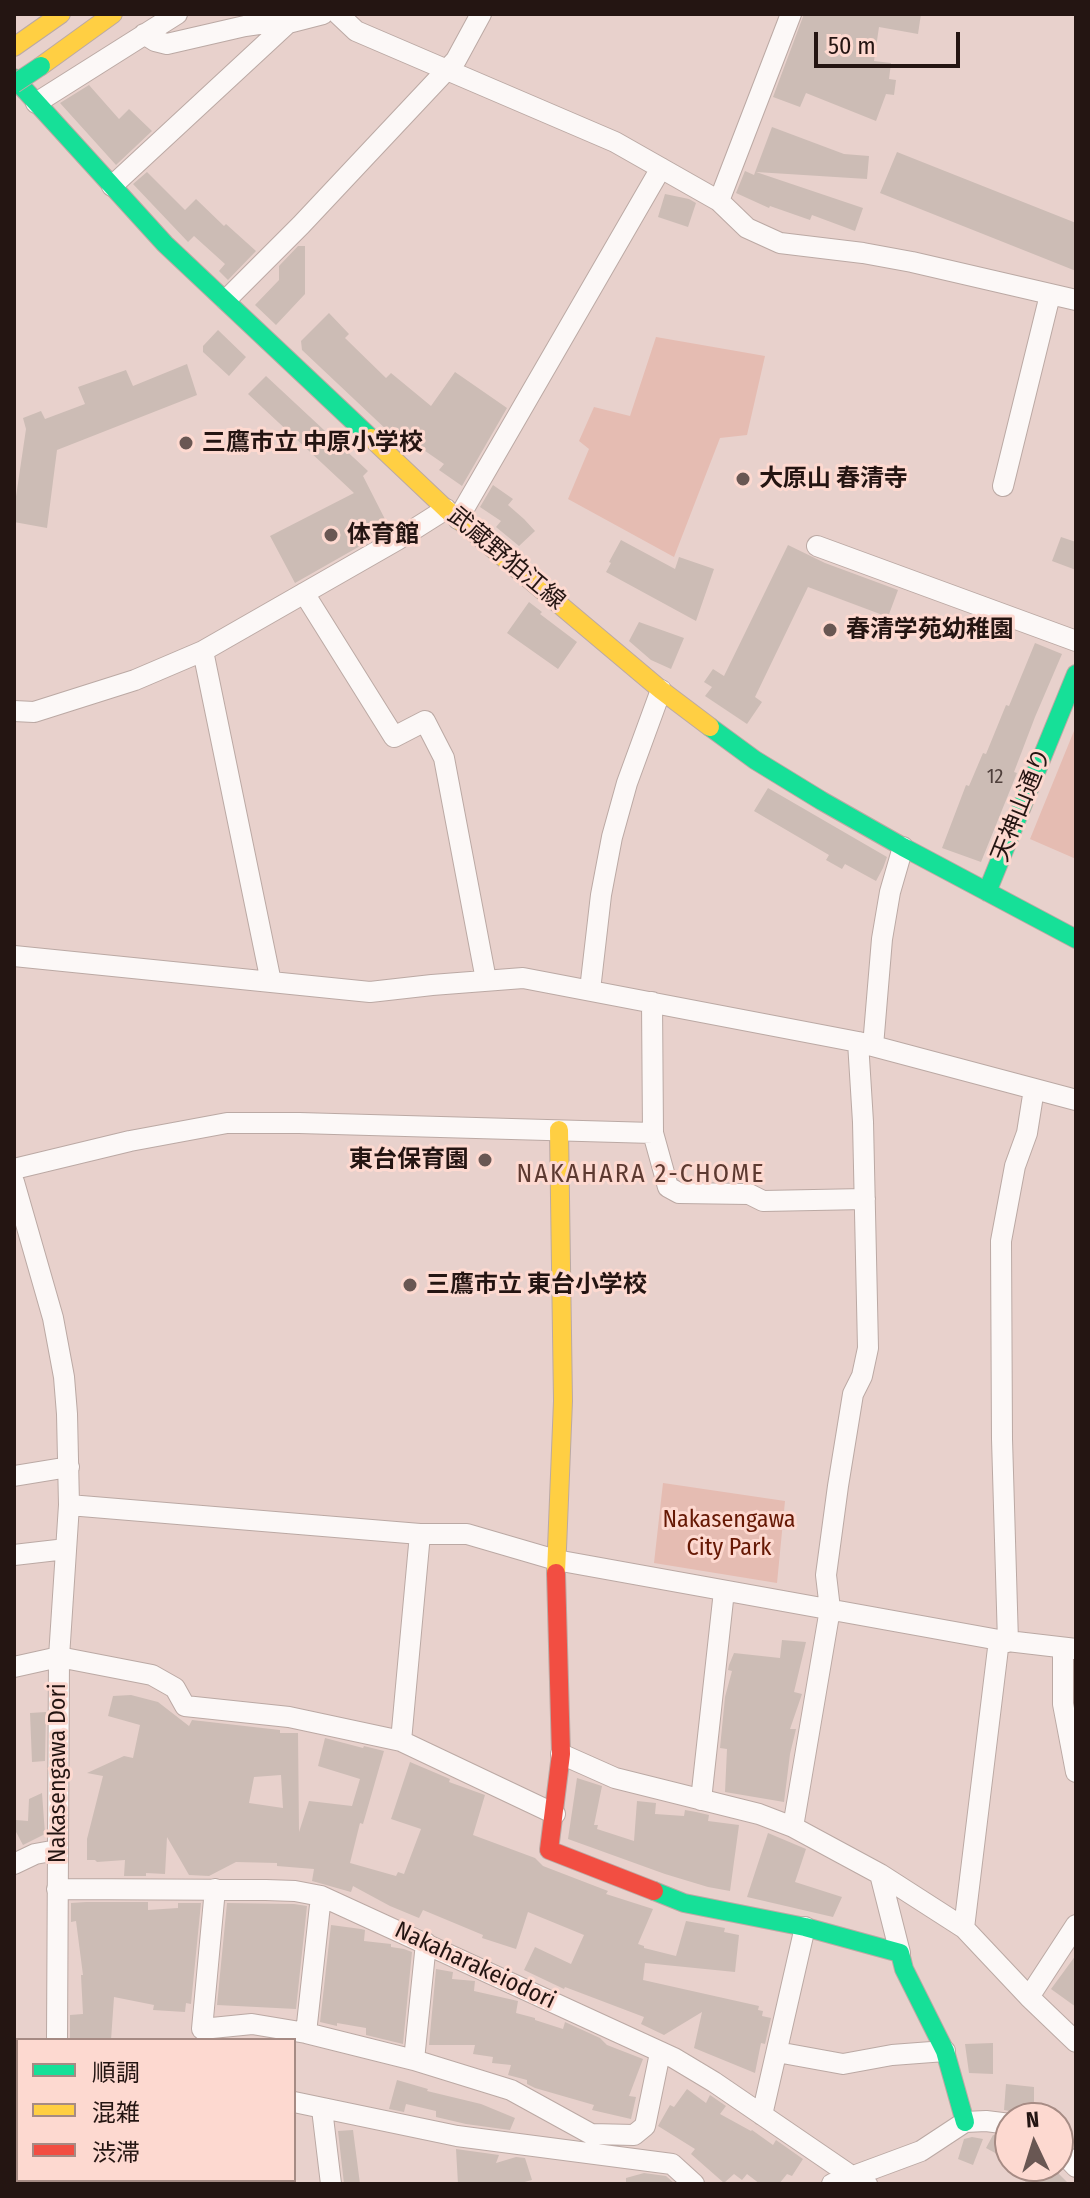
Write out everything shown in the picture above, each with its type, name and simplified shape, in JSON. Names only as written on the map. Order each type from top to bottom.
[{"type":"main road","points":[[20,43],[61,14]]},
{"type":"main road","points":[[14,81],[41,66],[113,14]]},
{"type":"main road","name":"武蔵野狛江線","points":[[14,81],[165,244],[452,514],[661,690],[755,760],[903,847],[1076,939]]},
{"type":"main road","name":"天神山通り","points":[[987,892],[1076,674]]},
{"type":"main road","points":[[559,1130],[563,1401],[556,1560],[561,1754],[549,1850],[684,1903],[805,1927],[900,1953],[904,1969],[945,2051],[965,2122]]},
{"type":"street","points":[[36,103],[177,14]]},
{"type":"street","points":[[144,34],[167,44],[245,26],[288,23],[323,14]]},
{"type":"street","points":[[338,14],[356,31],[615,142],[719,201],[747,228],[780,243],[900,260],[1076,300]]},
{"type":"street","points":[[226,300],[456,60],[481,14]]},
{"type":"street","points":[[719,201],[791,14]]},
{"type":"street","points":[[112,186],[288,23]]},
{"type":"street","points":[[14,711],[34,712],[135,680],[203,651],[397,540],[452,514],[661,168]]},
{"type":"street","points":[[1003,486],[1050,295]]},
{"type":"street","points":[[817,546],[1076,641]]},
{"type":"street","points":[[304,593],[394,737],[425,721],[444,758],[486,980]]},
{"type":"street","points":[[203,651],[271,982]]},
{"type":"street","points":[[590,990],[601,895],[612,837],[627,783],[661,690]]},
{"type":"street","points":[[793,1827],[830,1609],[826,1575],[838,1486],[853,1394],[862,1376],[868,1348],[863,1122],[865,1044],[890,892],[903,847]]},
{"type":"street","points":[[14,956],[370,992],[523,978],[865,1044],[1076,1100]]},
{"type":"street","points":[[652,1002],[653,1133],[668,1187],[679,1193],[749,1194],[763,1201],[865,1199]]},
{"type":"street","points":[[964,1928],[1004,1641],[1001,1241],[1015,1166],[1027,1133],[1034,1089]]},
{"type":"street","points":[[14,1169],[130,1141],[227,1123],[653,1133]]},
{"type":"street","name":"Nakasengawa Dori","points":[[14,1182],[22,1241],[53,1318],[64,1377],[69,1467],[59,1657],[57,2038]]},
{"type":"street","points":[[14,1476],[69,1467]]},
{"type":"street","points":[[69,1505],[420,1534],[467,1534],[556,1560],[1004,1641],[1069,1648],[1063,1704],[1076,1772]]},
{"type":"street","points":[[401,1741],[420,1534]]},
{"type":"street","points":[[14,1555],[66,1549]]},
{"type":"street","points":[[701,1800],[724,1591]]},
{"type":"street","points":[[14,1667],[59,1657],[152,1675],[175,1688],[185,1706],[289,1717],[401,1741],[555,1814]]},
{"type":"street","points":[[561,1754],[615,1778],[759,1814],[793,1827],[880,1874],[964,1928],[1076,2042]]},
{"type":"street","points":[[14,1864],[35,1854],[57,1850]]},
{"type":"street","points":[[880,1874],[900,1953]]},
{"type":"street","name":"Nakaharakeiodori","points":[[57,1889],[295,1891],[321,1896],[688,2066],[860,2180]]},
{"type":"street","points":[[215,1889],[202,2029],[252,2024],[306,2033],[414,2060],[511,2090],[591,2134],[634,2135],[645,2126],[660,2053]]},
{"type":"street","points":[[306,2033],[321,1896]]},
{"type":"street","points":[[1029,1997],[1076,1925]]},
{"type":"street","points":[[762,2115],[805,1927]]},
{"type":"street","points":[[414,2060],[426,1943]]},
{"type":"street","points":[[777,2052],[843,2064],[892,2055],[945,2051]]},
{"type":"street","points":[[296,2102],[457,2136],[672,2164],[694,2184]]},
{"type":"street","points":[[322,2109],[331,2184]]},
{"type":"street","points":[[832,2184],[860,2180],[921,2151],[965,2122],[994,2122]]},
{"type":"green space","points":[[656,337],[765,356],[747,435],[720,438],[674,557],[568,499],[589,449],[579,441],[594,407],[630,416]]},
{"type":"green space","points":[[1076,726],[1076,859],[1030,839]]},
{"type":"green space","name":"Nakasengawa City Park","points":[[663,1483],[785,1501],[777,1583],[654,1563]]},
{"type":"building","points":[[804,14],[921,14],[918,34],[879,27],[874,61],[891,63],[889,79],[896,80],[894,95],[886,94],[876,121],[806,93],[800,107],[773,97]]},
{"type":"building","points":[[89,85],[119,119],[129,109],[152,131],[116,165],[60,103]]},
{"type":"building","points":[[772,127],[844,154],[869,156],[867,179],[756,172],[863,208],[855,231],[812,215],[810,220],[769,208],[736,193],[745,171],[754,175]]},
{"type":"building","points":[[897,152],[1076,223],[1076,271],[880,193]]},
{"type":"building","points":[[147,172],[185,210],[196,199],[256,251],[228,280],[219,271],[225,264],[194,236],[188,242],[133,184]]},
{"type":"building","points":[[665,194],[696,203],[688,227],[658,217]]},
{"type":"building","points":[[298,246],[305,246],[305,294],[276,325],[255,305],[279,280],[279,266]]},
{"type":"building","points":[[329,313],[349,334],[345,338],[386,378],[391,373],[431,406],[455,372],[507,408],[462,486],[439,470],[444,464],[402,435],[399,440],[390,433],[302,350],[301,341]]},
{"type":"building","points":[[218,330],[246,357],[229,376],[203,352],[203,346]]},
{"type":"building","points":[[187,364],[197,395],[57,450],[47,528],[14,522],[26,429],[23,418],[41,411],[45,419],[85,404],[78,387],[126,370],[133,386]]},
{"type":"building","name":"体育館","points":[[266,376],[368,471],[363,476],[390,529],[295,583],[270,536],[354,493],[248,394]]},
{"type":"building","points":[[493,485],[513,499],[508,505],[535,531],[519,546],[496,527],[501,521],[480,507]]},
{"type":"building","points":[[1061,537],[1076,542],[1076,570],[1052,561]]},
{"type":"building","points":[[621,540],[675,569],[679,557],[714,569],[696,621],[606,572]]},
{"type":"building","points":[[788,545],[825,563],[898,590],[888,617],[808,587],[755,697],[762,702],[747,724],[705,696],[712,687],[704,682],[713,669],[724,676]]},
{"type":"building","points":[[529,602],[577,642],[558,669],[507,633]]},
{"type":"building","points":[[639,622],[684,638],[671,669],[651,660],[629,641]]},
{"type":"building","points":[[1035,643],[1062,654],[981,862],[942,848],[966,785],[969,786],[983,753],[986,754]]},
{"type":"building","points":[[768,788],[887,857],[876,881],[845,864],[842,869],[826,860],[829,855],[754,811]]},
{"type":"building","points":[[782,1640],[806,1642],[794,1692],[802,1694],[790,1729],[796,1729],[784,1802],[725,1792],[727,1749],[720,1748],[725,1697],[732,1671],[728,1670],[729,1665],[734,1653],[780,1658]]},
{"type":"building","points":[[131,1695],[158,1702],[189,1726],[192,1720],[298,1733],[299,1832],[309,1801],[352,1806],[360,1779],[318,1766],[325,1738],[384,1751],[350,1863],[396,1876],[398,1872],[404,1874],[421,1829],[391,1819],[410,1762],[450,1779],[449,1782],[485,1795],[473,1835],[535,1858],[543,1866],[608,1891],[606,1894],[653,1909],[638,1944],[644,1948],[676,1956],[686,1921],[725,1928],[724,1932],[739,1935],[735,1972],[645,1963],[643,1980],[759,2006],[762,2016],[771,2018],[765,2044],[761,2043],[755,2073],[694,2048],[702,2012],[664,2035],[641,2024],[644,2017],[564,1989],[524,1970],[535,1947],[571,1964],[584,1935],[528,1912],[516,1949],[482,1938],[483,1935],[423,1910],[419,1918],[353,1886],[351,1892],[312,1881],[314,1869],[277,1866],[277,1863],[236,1862],[209,1876],[189,1875],[167,1837],[165,1874],[124,1876],[125,1860],[87,1860],[87,1839],[103,1776],[87,1773],[124,1756],[133,1758],[140,1725],[108,1716],[113,1696]],"holes":[[[281,1775],[283,1808],[249,1803],[254,1777]]]},
{"type":"building","points":[[46,1712],[45,1761],[32,1762],[30,1713]]},
{"type":"building","points":[[577,1778],[602,1786],[594,1825],[598,1825],[597,1829],[634,1841],[637,1801],[656,1803],[655,1814],[684,1816],[685,1810],[709,1815],[708,1821],[739,1825],[730,1891],[665,1874],[568,1839]]},
{"type":"building","points":[[42,1793],[45,1834],[23,1845],[15,1830],[16,1820],[28,1821],[29,1799]]},
{"type":"building","points":[[768,1833],[806,1849],[795,1882],[842,1897],[833,1917],[747,1897]]},
{"type":"building","points":[[148,1902],[148,1910],[178,1908],[178,1903],[201,1903],[191,2004],[186,2003],[185,2012],[153,2010],[154,2005],[114,1997],[111,2038],[70,2038],[70,2015],[83,2014],[83,1975],[76,1921],[71,1922],[71,1903]]},
{"type":"building","points":[[227,1903],[307,1906],[296,2009],[217,2005]]},
{"type":"building","points":[[331,1925],[365,1930],[364,1941],[391,1944],[391,1947],[412,1952],[403,2044],[366,2035],[366,2028],[320,2022]]},
{"type":"building","points":[[1076,1955],[1076,2007],[1051,1989]]},
{"type":"building","points":[[436,1969],[453,1972],[452,1979],[475,1981],[474,1991],[518,2001],[516,2013],[563,2029],[565,2022],[600,2038],[607,2045],[643,2059],[629,2096],[636,2097],[631,2119],[592,2110],[594,2105],[535,2088],[527,2084],[527,2080],[508,2075],[511,2065],[492,2063],[493,2057],[473,2054],[475,2045],[429,2045]]},
{"type":"building","points":[[993,2043],[993,2074],[969,2073],[965,2044]]},
{"type":"building","points":[[397,2080],[481,2104],[515,2118],[510,2130],[436,2117],[436,2111],[406,2104],[404,2112],[389,2109]]},
{"type":"building","points":[[1006,2084],[1034,2087],[1034,2102],[1005,2102]]},
{"type":"building","points":[[687,2089],[706,2103],[710,2095],[726,2106],[720,2114],[773,2145],[776,2140],[803,2159],[792,2176],[787,2174],[779,2184],[760,2184],[747,2174],[742,2180],[734,2174],[724,2183],[691,2154],[695,2149],[658,2126],[670,2105],[674,2107]]},
{"type":"building","points":[[353,2130],[360,2184],[344,2184],[338,2131]]},
{"type":"building","points":[[993,2135],[994,2135],[994,2152],[986,2148]]},
{"type":"building","points":[[964,2139],[983,2139],[973,2165],[958,2159]]},
{"type":"building","points":[[456,2149],[499,2155],[496,2163],[516,2157],[525,2158],[532,2180],[517,2184],[458,2184]]},
{"type":"building","points":[[644,2173],[666,2176],[675,2184],[626,2184],[626,2178]]},
{"type":"building","points":[[1067,2182],[1069,2184],[1023,2184]]},
{"type":"traffic: fast","points":[[14,84],[41,66]]},
{"type":"traffic: fast","points":[[14,78],[165,244],[371,438]]},
{"type":"traffic: fast","points":[[987,892],[1076,674]]},
{"type":"traffic: fast","points":[[710,727],[755,760],[822,801],[1076,939]]},
{"type":"traffic: fast","points":[[654,1891],[684,1903],[805,1927],[900,1953],[904,1969],[945,2051],[965,2122]]},
{"type":"traffic: slow","points":[[14,47],[61,14]]},
{"type":"traffic: slow","points":[[41,66],[113,14]]},
{"type":"traffic: slow","points":[[371,438],[446,509],[661,690],[710,727]]},
{"type":"traffic: slow","points":[[556,1573],[563,1401],[559,1130]]},
{"type":"traffic: jam","points":[[556,1573],[561,1754],[549,1850],[654,1891]]},
{"type":"place","name":"三鷹市立 中原小学校","points":[[186,443]]},
{"type":"place","name":"大原山 春清寺","points":[[743,479]]},
{"type":"place","name":"体育館","points":[[331,535]]},
{"type":"place","name":"春清学苑幼稚園","points":[[830,630]]},
{"type":"place","name":"東台保育園","points":[[485,1160]]},
{"type":"place","name":"三鷹市立 東台小学校","points":[[410,1285]]},
{"type":"district","name":"NAKAHARA 2-CHOME","points":[[641,1175]]}]
